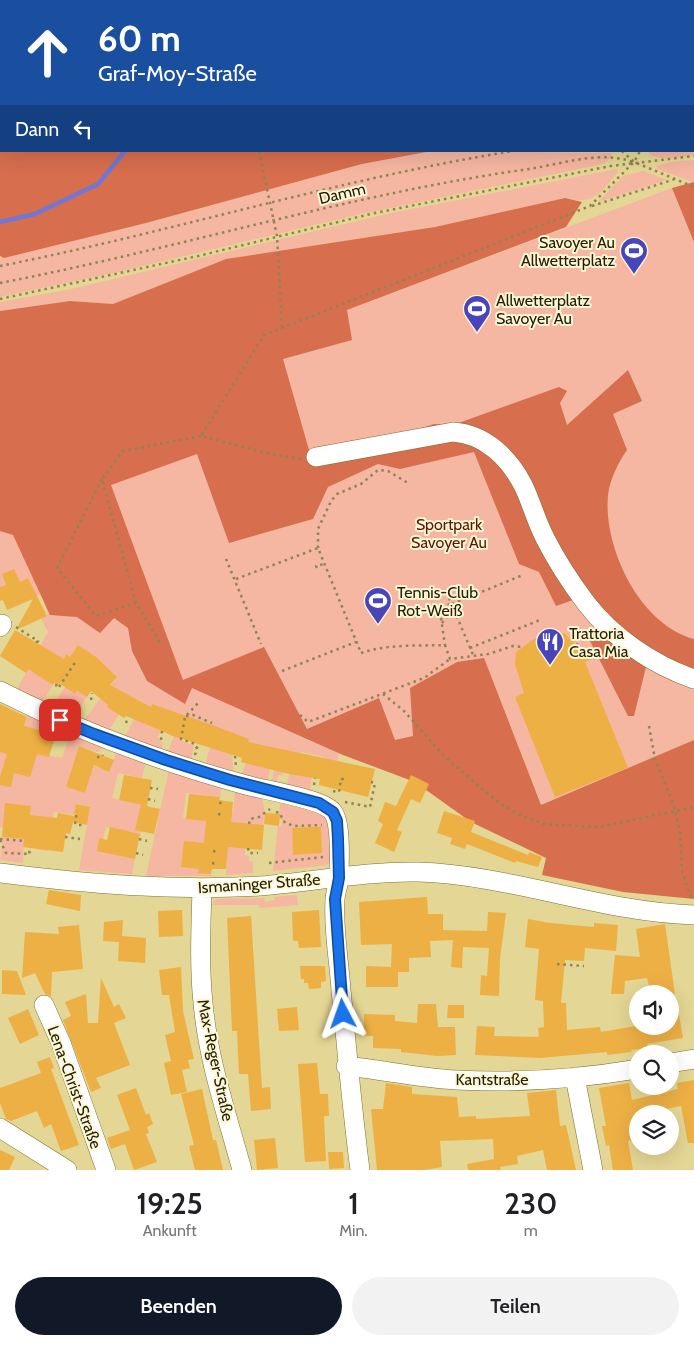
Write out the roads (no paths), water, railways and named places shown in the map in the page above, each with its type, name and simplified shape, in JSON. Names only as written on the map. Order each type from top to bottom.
[{"type":"street","points":[[316,457],[442,433],[461,432],[482,440],[499,453],[523,485],[533,513],[546,540],[586,603],[620,637],[645,655],[694,679]]},
{"type":"street","points":[[0,691],[42,712],[116,743],[230,780],[324,805],[333,812],[337,821],[339,878],[335,899],[336,928],[346,1066],[360,1170]]},
{"type":"street","name":"Ismaninger Straße","points":[[0,873],[138,886],[202,888],[262,886],[417,872],[470,875],[526,885],[614,906],[693,913]]},
{"type":"street","name":"Max-Reger-Straße","points":[[202,888],[201,962],[203,1004],[214,1065],[242,1170]]},
{"type":"street","name":"Lena-Christ-Straße","points":[[44,1005],[61,1044],[106,1170]]},
{"type":"street","points":[[679,1062],[694,1059]]},
{"type":"street","name":"Kantstraße","points":[[346,1066],[456,1080],[576,1077],[629,1070]]},
{"type":"street","points":[[576,1077],[593,1170]]},
{"type":"street","points":[[0,1128],[67,1170]]},
{"type":"waterway","points":[[0,222],[35,214],[98,184],[124,152]]},
{"type":"place","name":"Savoyer Au Allwetterplatz","points":[[634,275]]},
{"type":"place","name":"Allwetterplatz Savoyer Au","points":[[477,333]]},
{"type":"place","name":"Tennis-Club Rot-Weiß","points":[[378,625]]},
{"type":"place","name":"Trattoria Casa Mia","points":[[550,666]]},
{"type":"park label","name":"Sportpark Savoyer Au","points":[[449,533]]}]
